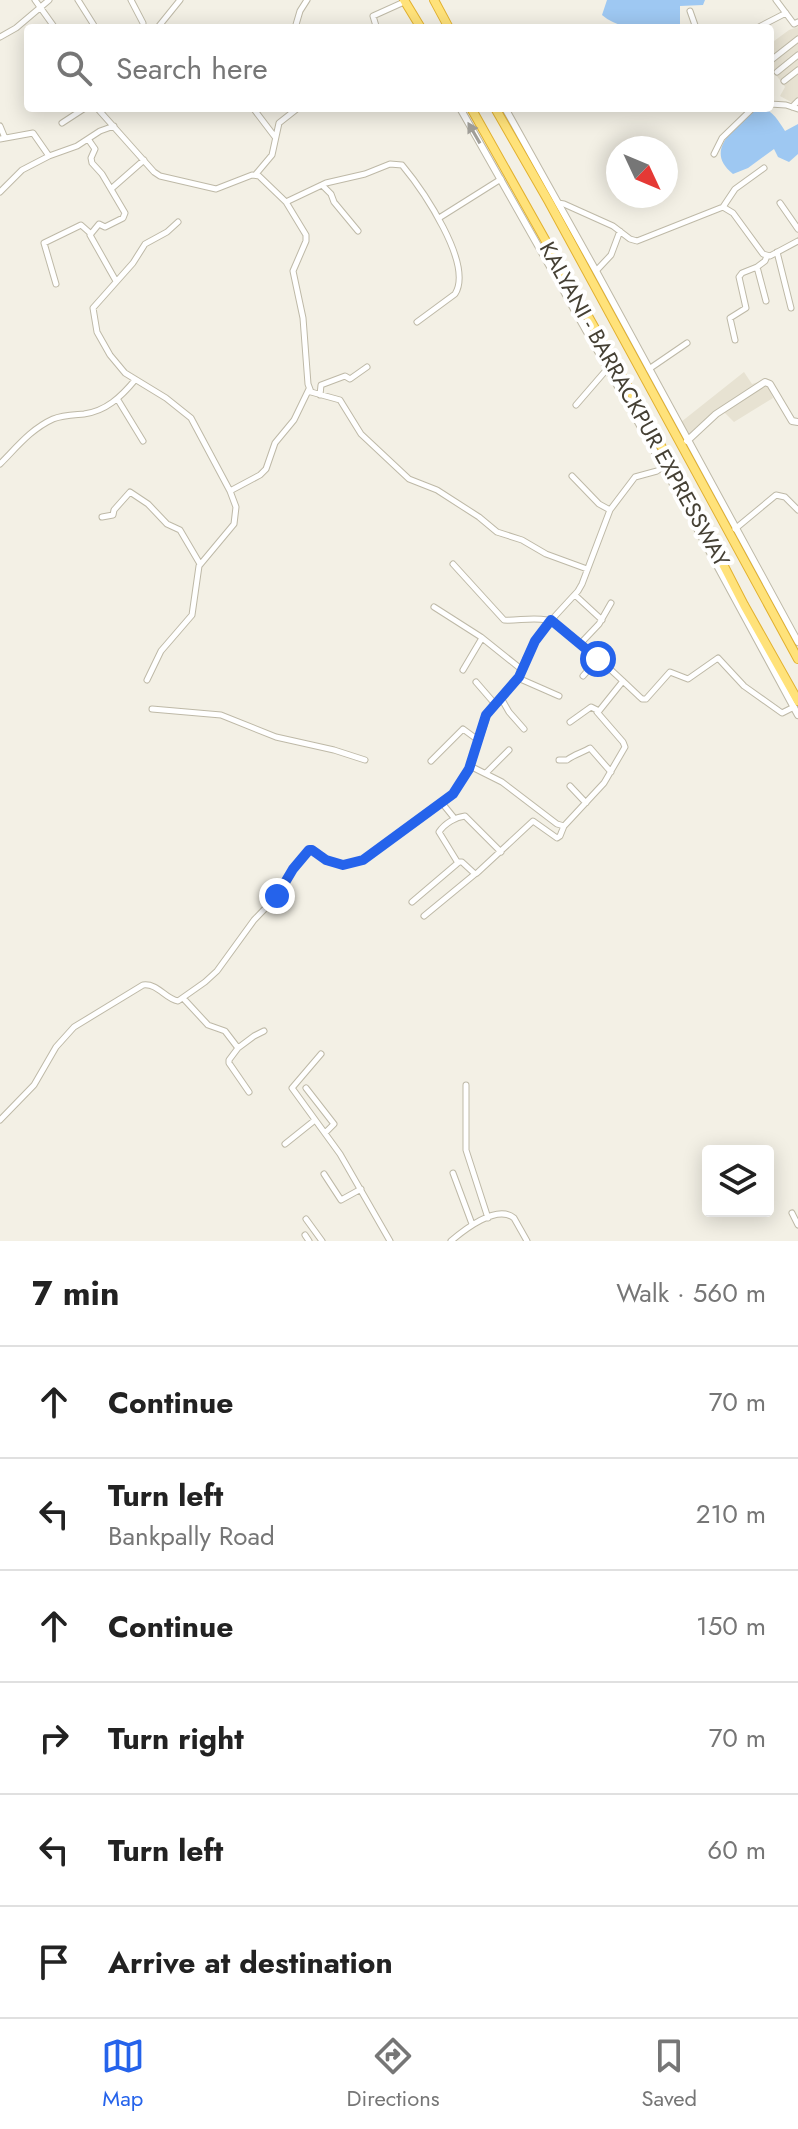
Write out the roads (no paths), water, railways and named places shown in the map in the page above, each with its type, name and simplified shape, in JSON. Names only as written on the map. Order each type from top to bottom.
[{"type":"highway","points":[[434,0],[449,24]]},
{"type":"highway","points":[[405,1],[418,24]]},
{"type":"highway","name":"KALYANI - BARRACKPUR EXPRESSWAY","points":[[473,112],[674,469],[796,704]]},
{"type":"highway","name":"KALYANI - BARRACKPUR EXPRESSWAY","points":[[497,112],[798,659]]},
{"type":"street","points":[[35,0],[52,24]]},
{"type":"street","points":[[0,37],[16,28],[49,0]]},
{"type":"street","points":[[78,0],[93,24]]},
{"type":"street","points":[[131,0],[143,24]]},
{"type":"street","points":[[161,24],[180,0]]},
{"type":"street","points":[[296,24],[307,0]]},
{"type":"street","points":[[776,0],[797,26]]},
{"type":"street","points":[[375,24],[373,16],[405,1]]},
{"type":"street","points":[[690,11],[695,24]]},
{"type":"street","points":[[765,24],[786,13]]},
{"type":"street","points":[[774,58],[798,39]]},
{"type":"street","points":[[777,72],[798,55]]},
{"type":"street","points":[[784,81],[798,70]]},
{"type":"street","points":[[774,105],[795,108],[798,101]]},
{"type":"street","points":[[62,123],[79,112]]},
{"type":"street","points":[[101,112],[160,176],[211,188],[220,188],[256,174],[272,155],[279,123],[293,112]]},
{"type":"street","points":[[256,112],[276,138]]},
{"type":"street","points":[[462,112],[664,466],[796,704],[798,715]]},
{"type":"street","points":[[507,112],[798,642]]},
{"type":"street","points":[[714,154],[722,138],[749,112]]},
{"type":"street","points":[[0,126],[3,139],[33,133],[49,156]]},
{"type":"street","points":[[0,192],[19,172],[114,126]]},
{"type":"street","points":[[88,139],[96,150],[91,161],[125,215],[105,227],[99,224],[90,233]]},
{"type":"street","points":[[111,189],[144,160]]},
{"type":"street","points":[[286,202],[321,185],[387,165],[399,164],[404,168],[439,218],[459,268],[460,279],[458,290],[451,298],[417,322]]},
{"type":"street","points":[[557,203],[613,226],[637,241],[723,207],[735,189],[764,168]]},
{"type":"street","points":[[230,491],[266,469],[275,443],[294,420],[309,389],[303,318],[293,271],[306,238],[286,202],[256,174]]},
{"type":"street","points":[[439,218],[501,179]]},
{"type":"street","points":[[321,185],[358,231]]},
{"type":"street","points":[[780,203],[798,229]]},
{"type":"street","points":[[723,207],[733,213],[767,256]]},
{"type":"street","points":[[147,680],[161,651],[192,615],[200,564],[235,521],[236,507],[191,418],[166,398],[125,373],[113,359],[94,324],[94,305],[133,263],[145,244],[178,222]]},
{"type":"street","points":[[56,284],[44,244],[81,225],[90,233],[116,281]]},
{"type":"street","points":[[596,271],[611,255],[620,231]]},
{"type":"street","points":[[735,340],[731,317],[746,308],[739,277],[765,261],[767,256],[798,241]]},
{"type":"street","points":[[777,252],[791,308]]},
{"type":"street","points":[[757,267],[766,301]]},
{"type":"street","points":[[649,369],[687,343]]},
{"type":"street","points":[[320,396],[321,385],[344,376],[350,379],[367,367]]},
{"type":"street","points":[[576,405],[608,368]]},
{"type":"street","points":[[0,464],[39,426],[59,416],[91,413],[118,400],[135,380]]},
{"type":"street","points":[[687,441],[716,414],[765,382],[770,384],[792,421],[797,423]]},
{"type":"street","points":[[309,389],[313,394],[337,398],[361,434],[412,481],[437,490],[505,536],[587,569]]},
{"type":"street","points":[[118,400],[143,441]]},
{"type":"street","points":[[0,1120],[34,1085],[56,1047],[79,1022],[143,985],[149,984],[178,1001],[217,971],[254,920],[281,892],[293,869],[309,850],[343,865],[363,860],[442,803],[470,766],[486,715],[518,678],[535,641],[582,584],[610,510],[635,477],[664,466]]},
{"type":"street","points":[[572,476],[600,506],[610,510]]},
{"type":"street","points":[[102,517],[113,515],[130,492],[145,501],[167,524],[180,530],[200,564]]},
{"type":"street","points":[[735,529],[776,495],[781,495],[798,510]]},
{"type":"street","points":[[453,564],[505,621],[521,618],[551,620],[642,699],[645,700],[670,672],[687,680],[718,658],[744,686],[782,713],[796,704]]},
{"type":"street","points":[[575,595],[602,620]]},
{"type":"street","points":[[580,644],[602,620],[611,603]]},
{"type":"street","points":[[434,607],[482,638],[521,669]]},
{"type":"street","points":[[463,670],[482,638]]},
{"type":"street","points":[[583,676],[598,659]]},
{"type":"street","points":[[518,678],[559,696]]},
{"type":"street","points":[[597,712],[623,681]]},
{"type":"street","points":[[476,682],[495,704]]},
{"type":"street","points":[[501,698],[524,729]]},
{"type":"street","points":[[424,916],[533,821],[555,838],[611,772],[625,745],[591,707],[570,722]]},
{"type":"street","points":[[152,709],[221,715],[276,737],[365,760]]},
{"type":"street","points":[[431,761],[462,730],[465,729],[478,740]]},
{"type":"street","points":[[559,760],[568,760],[590,748],[611,772]]},
{"type":"street","points":[[486,773],[509,750]]},
{"type":"street","points":[[470,766],[502,782],[557,824],[562,832]]},
{"type":"street","points":[[570,786],[586,803]]},
{"type":"street","points":[[442,803],[455,819]]},
{"type":"street","points":[[458,863],[439,834],[455,819],[465,816],[501,852]]},
{"type":"street","points":[[412,902],[458,863],[462,862],[475,874]]},
{"type":"street","points":[[183,998],[208,1025],[225,1031],[238,1048]]},
{"type":"street","points":[[249,1092],[229,1060],[238,1048],[264,1031]]},
{"type":"street","points":[[321,1054],[292,1088],[361,1189],[390,1241]]},
{"type":"street","points":[[466,1085],[466,1150],[488,1218]]},
{"type":"street","points":[[306,1088],[334,1124],[325,1133]]},
{"type":"street","points":[[285,1144],[315,1120]]},
{"type":"street","points":[[453,1173],[472,1224]]},
{"type":"street","points":[[324,1174],[341,1200],[361,1189]]},
{"type":"street","points":[[451,1241],[472,1224],[505,1213],[511,1215],[527,1241]]},
{"type":"street","points":[[792,1213],[798,1225]]},
{"type":"street","points":[[306,1219],[322,1241]]},
{"type":"water","points":[[607,0],[705,0],[703,5],[680,6],[680,24],[617,24],[602,15]]},
{"type":"water","points":[[752,112],[770,112],[785,131],[798,124],[798,154],[789,162],[778,157],[774,149],[748,168],[733,174],[724,165],[721,156],[722,147],[732,131]]}]
